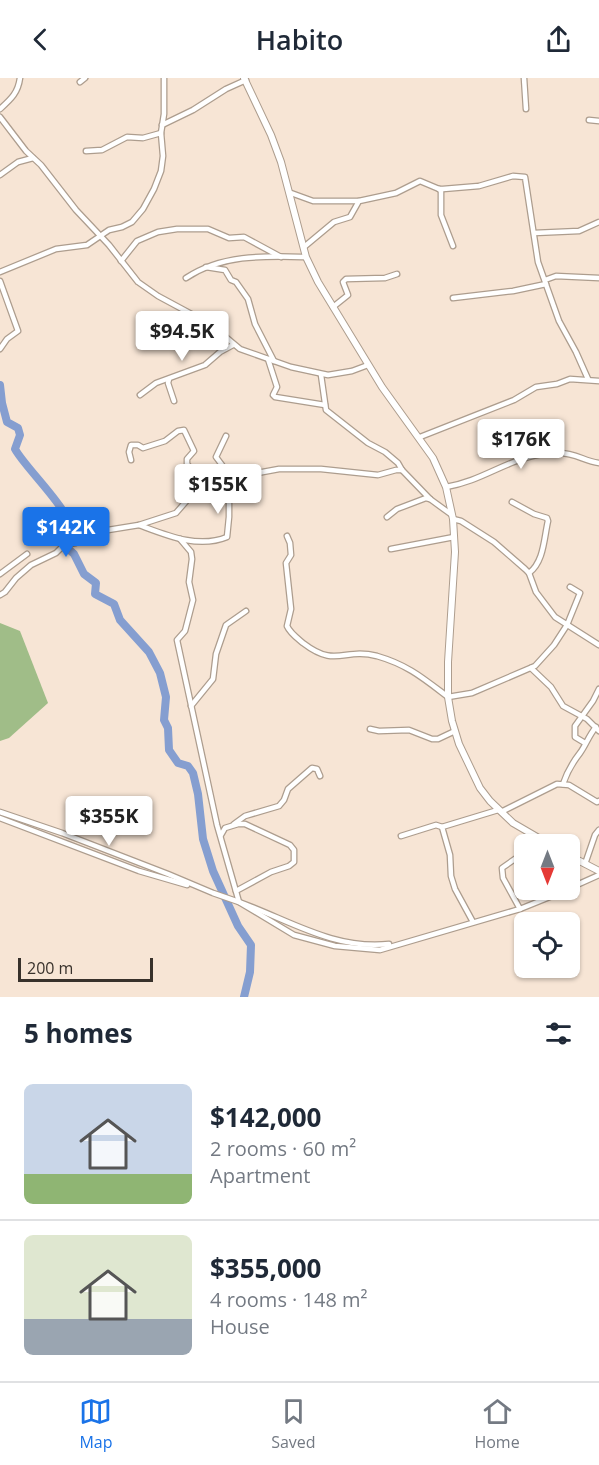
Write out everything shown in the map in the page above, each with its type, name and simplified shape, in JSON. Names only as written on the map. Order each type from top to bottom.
[{"type":"street","points":[[0,109],[14,97],[20,78]]},
{"type":"street","points":[[80,82],[85,78]]},
{"type":"street","points":[[0,272],[56,249],[87,245],[99,235],[132,222],[147,203],[161,171],[164,78]]},
{"type":"street","points":[[524,78],[526,109]]},
{"type":"street","points":[[162,125],[193,110],[245,79],[271,135],[291,193],[306,257],[318,282],[368,365],[420,437],[433,458],[446,487],[454,537],[448,697],[455,731],[480,788],[500,811],[530,834]]},
{"type":"street","points":[[0,117],[138,282],[158,296],[210,324],[233,345],[274,361],[321,375],[352,371],[368,365]]},
{"type":"street","points":[[589,120],[599,121]]},
{"type":"street","points":[[86,151],[102,150],[127,137],[143,138],[161,133]]},
{"type":"street","points":[[0,175],[18,162],[33,158]]},
{"type":"street","points":[[291,193],[313,201],[359,201],[396,193],[420,181],[439,189],[479,186],[513,177],[525,177],[538,262],[559,321],[588,379]]},
{"type":"street","points":[[439,189],[441,215],[453,246]]},
{"type":"street","points":[[304,247],[334,222],[350,217],[359,201]]},
{"type":"street","points":[[534,233],[579,231],[599,222]]},
{"type":"street","points":[[121,261],[138,241],[158,232],[177,229],[208,229],[229,238],[244,237],[281,257]]},
{"type":"street","points":[[186,278],[206,267],[245,257],[306,257]]},
{"type":"street","points":[[206,267],[225,270],[231,280],[236,282],[248,299],[255,324],[274,361]]},
{"type":"street","points":[[333,307],[348,295],[343,282],[346,279],[385,278],[397,274]]},
{"type":"street","points":[[453,298],[513,291],[545,282],[556,276],[599,278]]},
{"type":"street","points":[[0,281],[18,331],[0,348]]},
{"type":"street","points":[[140,395],[156,383],[205,364],[233,345]]},
{"type":"street","points":[[268,359],[277,387],[273,395],[275,397],[325,405]]},
{"type":"street","points":[[321,375],[326,410],[333,417],[368,443],[385,452],[430,499],[452,517],[494,543],[529,573],[536,592],[555,617],[599,645]]},
{"type":"street","points":[[169,379],[168,383],[174,402]]},
{"type":"street","points":[[420,437],[514,400],[536,387],[557,384],[570,379],[599,381]]},
{"type":"street","points":[[131,460],[129,452],[131,445],[143,448],[165,441],[184,430],[194,451],[186,459],[187,464],[196,475],[192,483],[196,490]]},
{"type":"street","points":[[139,525],[180,539],[197,541],[227,537],[229,498],[226,478],[216,457],[226,436]]},
{"type":"street","points":[[446,487],[457,485],[530,456],[556,453],[575,454],[599,463]]},
{"type":"street","points":[[0,595],[31,565],[56,553],[64,544],[93,538],[108,530],[139,525],[176,513],[203,484],[279,469],[321,469],[357,475],[378,475],[402,470]]},
{"type":"street","points":[[387,517],[397,509],[426,498],[430,499]]},
{"type":"street","points":[[512,502],[548,521],[539,560],[529,573]]},
{"type":"street","points":[[287,536],[291,555],[286,563],[291,609],[287,626],[297,638],[325,657],[363,653],[393,661],[413,669],[448,697],[472,693],[531,669],[554,645],[567,625],[580,595],[570,587]]},
{"type":"street","points":[[391,549],[454,537]]},
{"type":"street","points":[[180,539],[191,552],[189,582],[192,607],[185,631],[177,640],[221,836],[239,902],[294,935],[318,943],[380,950],[520,909],[542,900]]},
{"type":"street","points":[[0,574],[27,554]]},
{"type":"street","points":[[191,706],[213,679],[216,654],[226,625],[246,611]]},
{"type":"street","points":[[531,669],[551,687],[563,706],[587,719],[597,729],[573,762],[564,784]]},
{"type":"street","points":[[585,743],[574,738],[574,726],[599,689]]},
{"type":"street","points":[[370,729],[408,730],[432,739],[438,739],[455,731]]},
{"type":"street","points":[[221,836],[225,828],[245,816],[279,806],[288,789],[312,768],[317,769],[320,776]]},
{"type":"street","points":[[401,836],[436,825],[442,827],[500,811],[557,784],[564,784],[599,801]]},
{"type":"street","points":[[0,812],[140,862],[213,893]]},
{"type":"street","points":[[0,818],[139,871],[239,902],[312,933],[340,941],[380,945],[398,944]]},
{"type":"street","points":[[232,825],[253,826],[290,845],[294,850],[294,862],[289,866],[271,872],[236,891]]},
{"type":"street","points":[[442,827],[450,855],[454,889],[473,922]]},
{"type":"street","points":[[585,864],[594,835],[599,830]]},
{"type":"street","points":[[514,860],[502,868],[504,878],[514,897]]},
{"type":"street","points":[[580,861],[599,873],[580,883]]},
{"type":"street","points":[[515,900],[520,909]]},
{"type":"green space","points":[[0,623],[20,631],[48,703],[9,738],[0,741]]},
{"type":"waterway","points":[[0,385],[7,422],[18,428],[20,435],[15,449],[57,502],[69,523],[70,531],[64,545],[74,554],[84,574],[96,583],[95,594],[114,604],[120,620],[149,652],[160,673],[166,697],[164,720],[168,728],[169,750],[178,763],[188,766],[193,773],[203,839],[213,871],[238,926],[251,945],[250,972],[244,997]]}]
